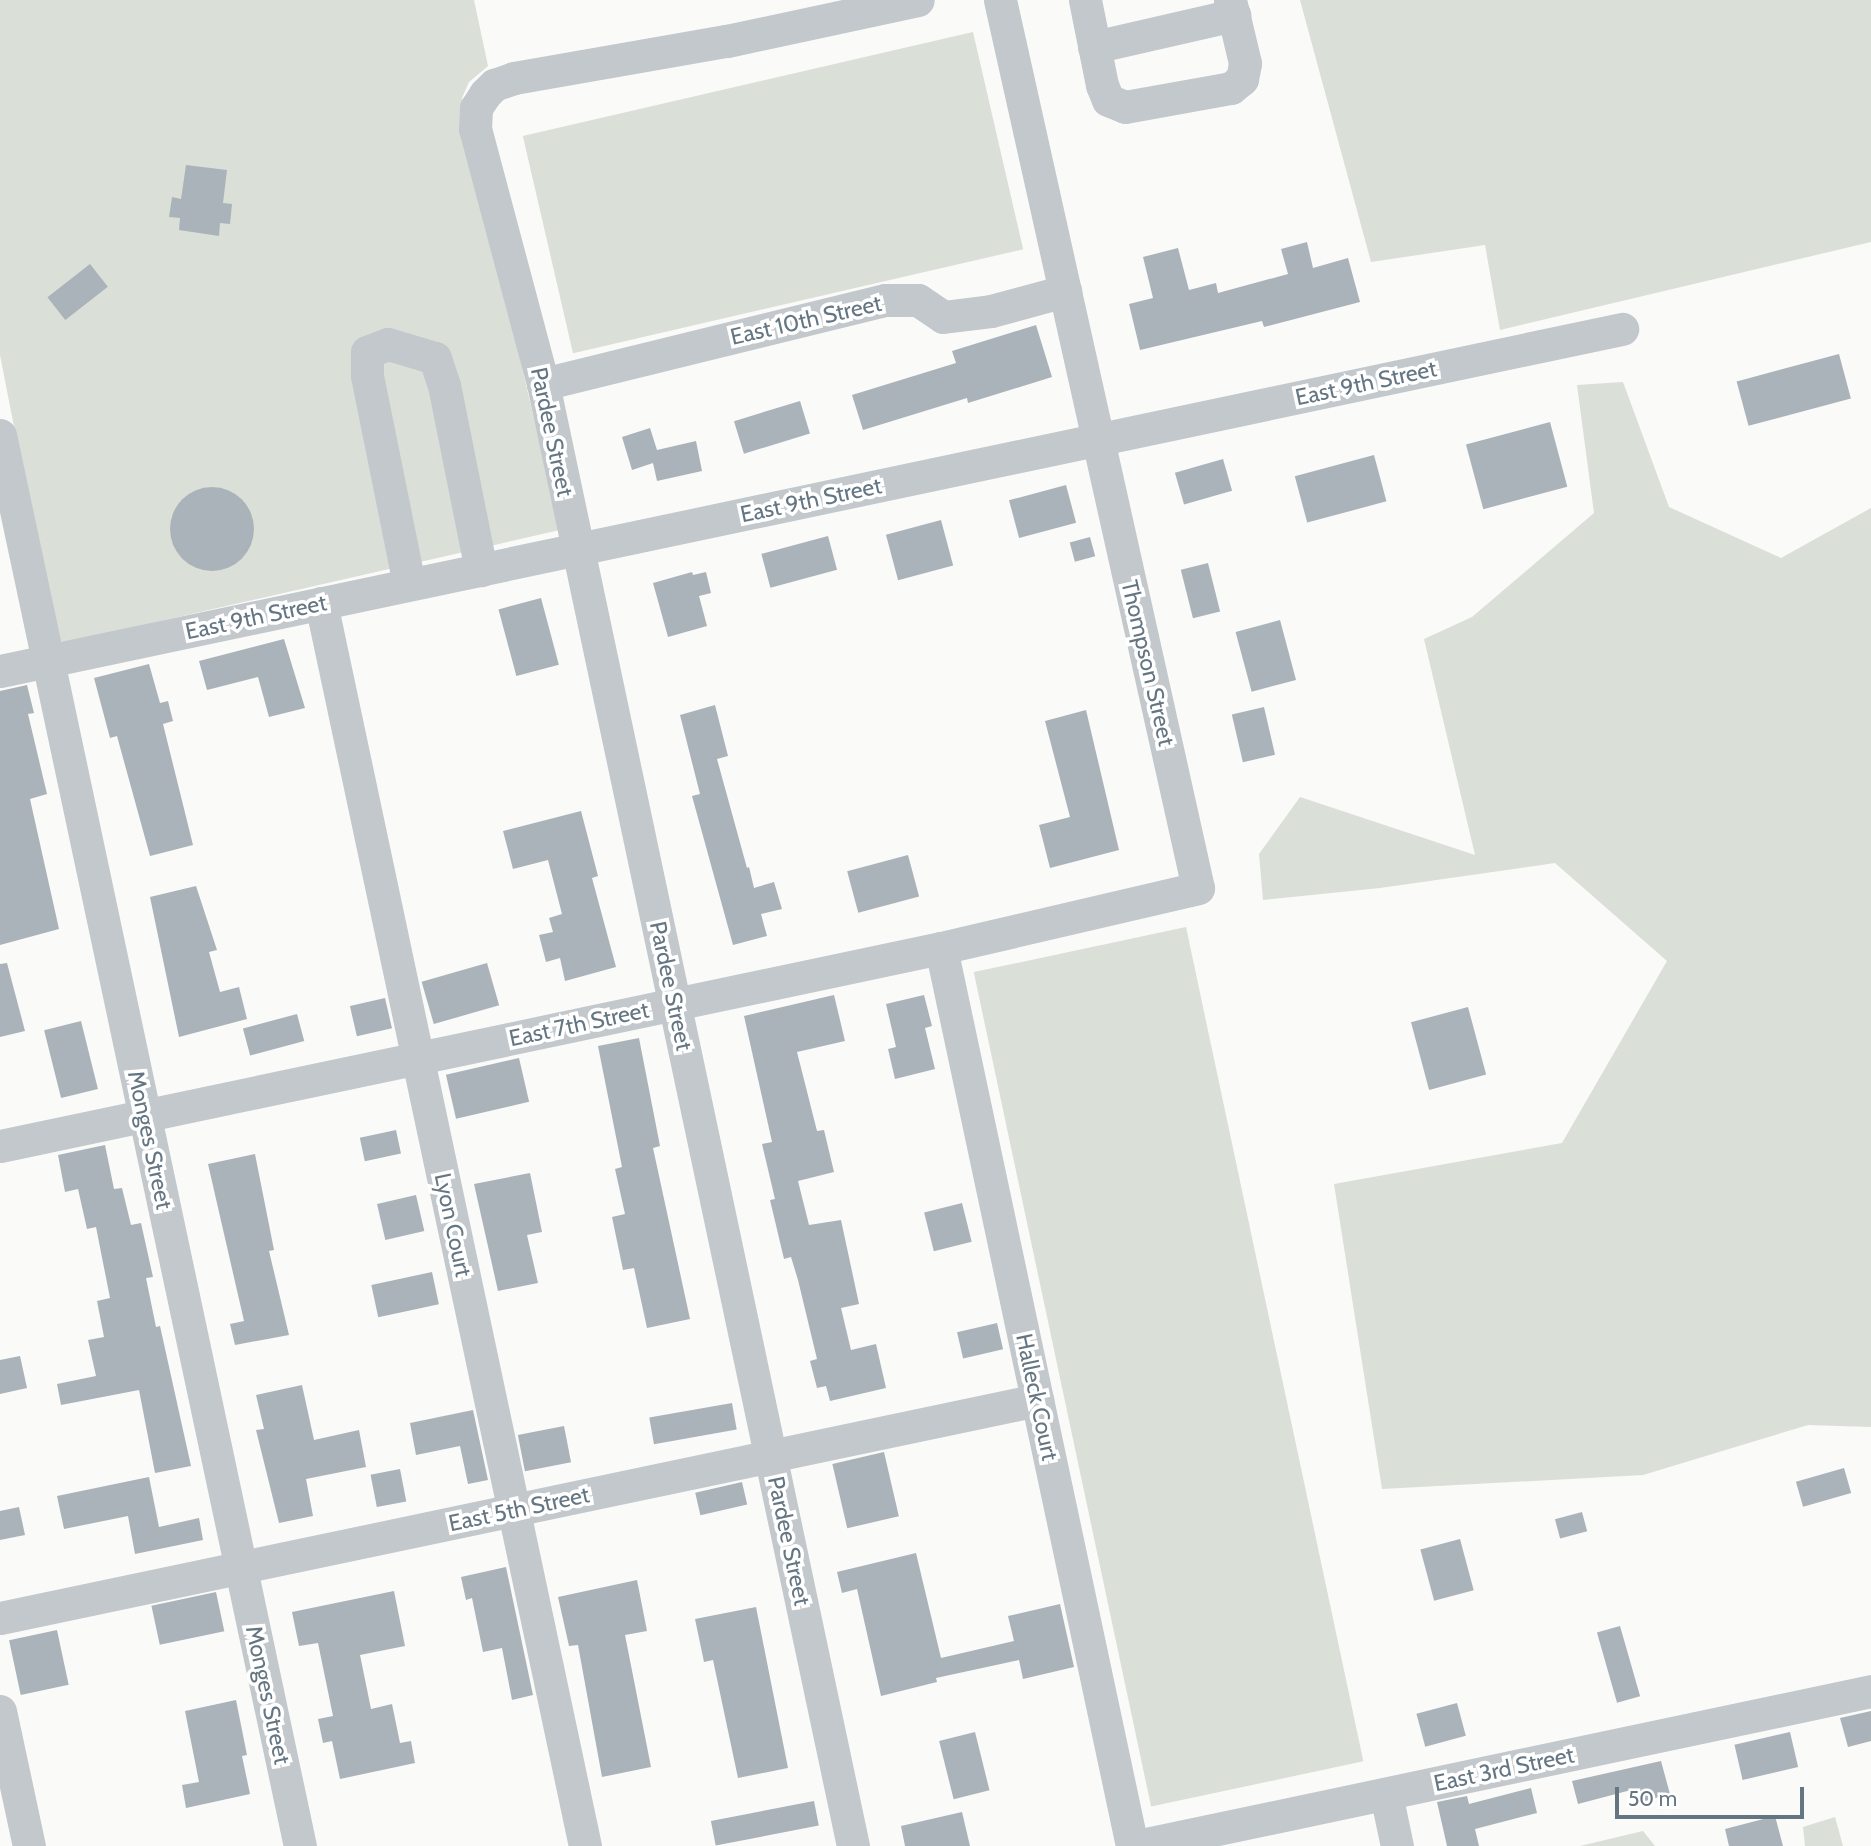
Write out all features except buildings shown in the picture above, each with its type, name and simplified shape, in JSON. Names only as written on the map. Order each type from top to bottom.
[{"type":"street","name":"Pardee Street","points":[[853,1846],[543,384],[475,129],[476,107],[485,94],[494,85],[514,78],[727,41],[918,0]]},
{"type":"street","name":"Thompson Street","points":[[1000,0],[1198,888]]},
{"type":"street","points":[[1085,0],[1094,47],[1102,85],[1108,100],[1125,107],[1231,88],[1242,79],[1245,63],[1232,8],[1094,47]]},
{"type":"street","name":"East 10th Street","points":[[543,384],[886,300],[918,300],[943,317],[991,312],[1065,290]]},
{"type":"street","name":"East 9th Street","points":[[0,671],[1622,329]]},
{"type":"street","points":[[410,584],[367,375],[367,352],[388,344],[435,358],[444,385],[481,570]]},
{"type":"street","name":"Monges Street","points":[[0,435],[300,1846]]},
{"type":"street","name":"Lyon Court","points":[[321,603],[585,1846]]},
{"type":"street","name":"East 7th Street","points":[[0,1146],[941,948],[1198,888]]},
{"type":"street","name":"Halleck Court","points":[[941,948],[1135,1846]]},
{"type":"street","name":"East 5th Street","points":[[0,1618],[1037,1399]]},
{"type":"street","name":"East 3rd Street","points":[[1135,1846],[1871,1691]]},
{"type":"street","points":[[0,1711],[29,1846]]},
{"type":"street","points":[[1386,1794],[1397,1846]]},
{"type":"shaded area","points":[[0,0],[474,0],[488,66],[469,82],[462,98],[467,133],[560,530],[64,643],[55,637],[0,355]]},
{"type":"shaded area","points":[[1300,0],[1871,0],[1871,242],[1500,330],[1485,245],[1371,262]]},
{"type":"shaded area","points":[[973,32],[1023,249],[573,353],[523,136]]},
{"type":"shaded area","points":[[1623,382],[1669,507],[1781,558],[1871,508],[1871,1427],[1808,1425],[1643,1475],[1382,1489],[1334,1184],[1562,1143],[1667,961],[1555,863],[1380,888],[1263,900],[1259,854],[1300,797],[1475,855],[1424,639],[1472,617],[1594,513],[1577,385]]},
{"type":"shaded area","points":[[1186,927],[1363,1761],[1151,1806],[974,972]]},
{"type":"shaded area","points":[[1835,1817],[1843,1846],[1805,1846],[1803,1827]]},
{"type":"shaded area","points":[[1643,1831],[1655,1846],[1580,1846]]}]
